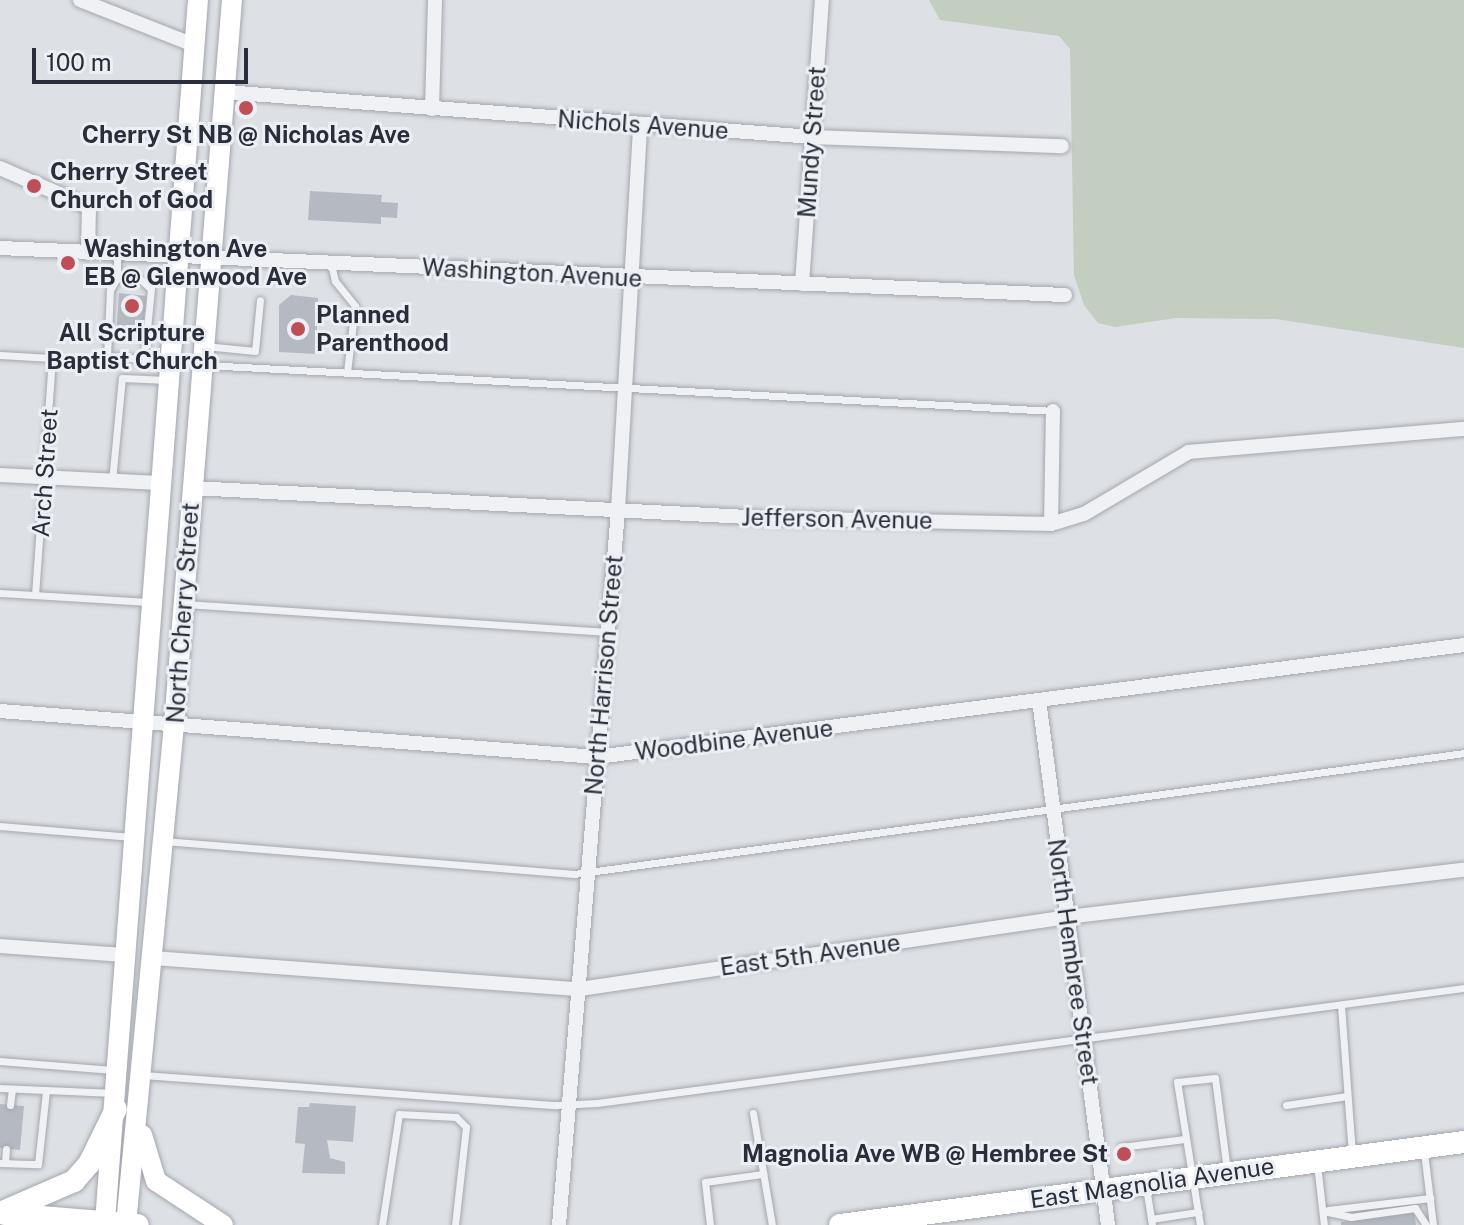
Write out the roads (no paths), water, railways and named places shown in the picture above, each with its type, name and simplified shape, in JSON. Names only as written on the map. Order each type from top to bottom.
[{"type":"main road","name":"North Cherry Street","points":[[115,1224],[116,1070],[198,0]]},
{"type":"main road","name":"North Cherry Street","points":[[115,1224],[140,1119],[232,0]]},
{"type":"main road","points":[[0,1213],[74,1181],[89,1164],[116,1101]]},
{"type":"main road","points":[[140,1119],[156,1181],[223,1225]]},
{"type":"main road","name":"East Magnolia Avenue","points":[[840,1225],[1464,1142]]},
{"type":"main road","points":[[0,1213],[138,1225]]},
{"type":"street","points":[[80,0],[194,45]]},
{"type":"street","points":[[432,109],[435,0]]},
{"type":"street","name":"Mundy Street","points":[[802,284],[822,0]]},
{"type":"street","name":"Nichols Avenue","points":[[225,92],[812,137],[1062,146]]},
{"type":"street","name":"North Harrison Street","points":[[559,1225],[618,510],[640,124]]},
{"type":"street","points":[[0,168],[89,207],[88,253]]},
{"type":"street","name":"Washington Avenue","points":[[0,248],[1065,295]]},
{"type":"street","points":[[1051,524],[1053,411]]},
{"type":"street","name":"Jefferson Avenue","points":[[192,488],[618,510],[1051,524],[1084,514],[1189,452],[1464,429]]},
{"type":"street","points":[[0,475],[159,483]]},
{"type":"street","name":"Woodbine Avenue","points":[[0,711],[597,757],[1464,645]]},
{"type":"street","name":"North Hembree Street","points":[[1039,700],[1108,1225]]},
{"type":"street","name":"East 5th Avenue","points":[[153,958],[580,989],[1067,917],[1464,870]]},
{"type":"street","points":[[0,946],[124,955]]},
{"type":"lane","points":[[117,254],[117,278],[110,290],[107,356],[144,359],[168,370]]},
{"type":"lane","points":[[331,264],[335,281],[355,306],[347,372]]},
{"type":"lane","points":[[117,278],[141,280],[151,289],[144,359]]},
{"type":"lane","points":[[202,356],[255,351],[260,300]]},
{"type":"lane","name":"Arch Street","points":[[0,355],[52,358],[46,478],[35,593]]},
{"type":"lane","points":[[202,356],[347,372],[1053,411]]},
{"type":"lane","points":[[112,481],[122,378],[168,370]]},
{"type":"lane","points":[[0,593],[150,602]]},
{"type":"lane","points":[[183,603],[608,632]]},
{"type":"lane","points":[[163,841],[574,874],[1464,753]]},
{"type":"lane","points":[[0,826],[132,837]]},
{"type":"lane","points":[[143,1075],[570,1104],[1464,988]]},
{"type":"lane","points":[[1341,1005],[1352,1157]]},
{"type":"lane","points":[[0,1061],[116,1070]]},
{"type":"lane","points":[[1200,1225],[1177,1082],[1215,1078],[1227,1173]]},
{"type":"lane","points":[[0,1088],[116,1101]]},
{"type":"lane","points":[[10,1105],[12,1089]]},
{"type":"lane","points":[[6,1149],[3,1163],[38,1164],[46,1092]]},
{"type":"lane","points":[[1286,1105],[1347,1096]]},
{"type":"lane","points":[[753,1113],[772,1225]]},
{"type":"lane","points":[[382,1225],[399,1114],[456,1117],[466,1127],[455,1225]]},
{"type":"lane","points":[[1121,1147],[1185,1139]]},
{"type":"lane","points":[[1423,1147],[1433,1225]]},
{"type":"lane","points":[[1317,1161],[1324,1225]]},
{"type":"lane","points":[[710,1225],[705,1182],[763,1174]]},
{"type":"lane","points":[[1146,1184],[1151,1222],[1198,1212]]},
{"type":"lane","points":[[1323,1211],[1430,1198]]},
{"type":"lane","points":[[1323,1211],[1351,1217],[1415,1208],[1426,1225]]},
{"type":"place","name":"Cherry St NB @ Nicholas Ave","points":[[246,108]]},
{"type":"place","name":"Cherry Street Church of God","points":[[34,186]]},
{"type":"place","name":"Washington Ave EB @ Glenwood Ave","points":[[68,263]]},
{"type":"place","name":"All Scripture Baptist Church","points":[[132,306]]},
{"type":"place","name":"Planned Parenthood","points":[[298,329]]},
{"type":"place","name":"Magnolia Ave WB @ Hembree St","points":[[1124,1154]]}]
